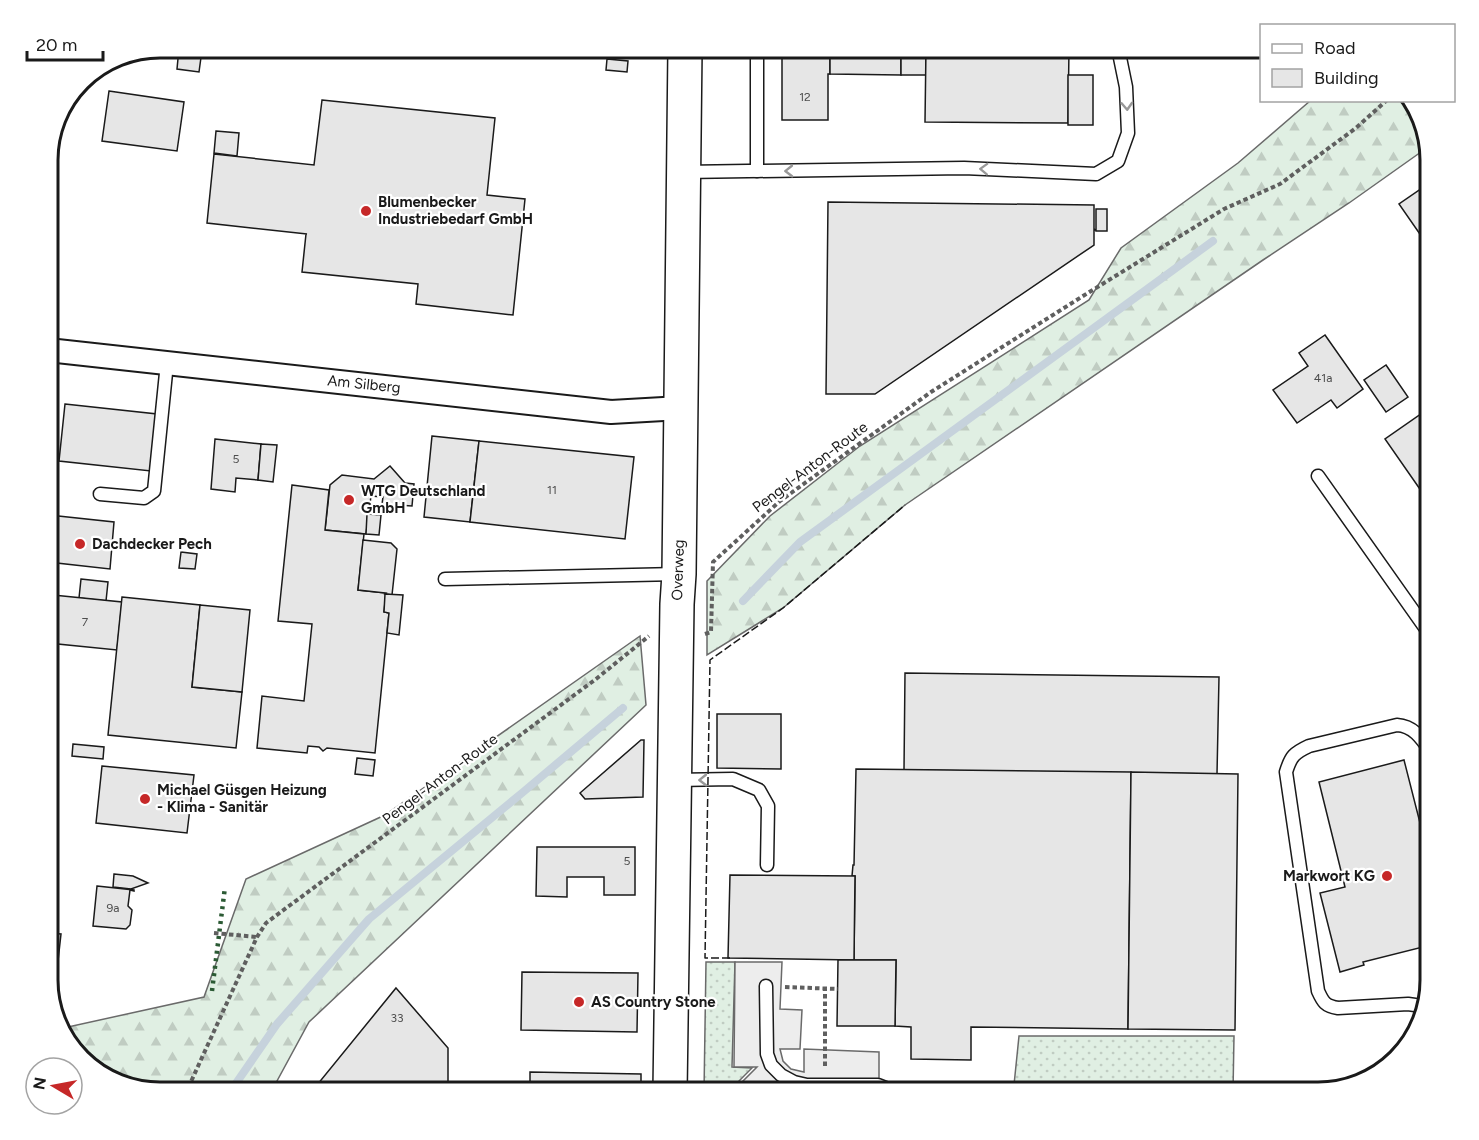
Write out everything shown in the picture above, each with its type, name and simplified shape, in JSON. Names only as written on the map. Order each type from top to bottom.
[{"type":"street","name":"Overweg","points":[[670,1082],[685,58]]},
{"type":"street","name":"Am Silberg","points":[[59,351],[611,411],[681,408]]},
{"type":"lane","points":[[757,171],[758,58]]},
{"type":"lane","points":[[684,172],[964,168],[1096,174],[1118,161],[1128,133],[1126,87],[1120,58]]},
{"type":"lane","points":[[100,494],[144,498],[154,491],[167,363]]},
{"type":"lane","points":[[1318,476],[1420,620]]},
{"type":"lane","points":[[445,579],[679,574]]},
{"type":"lane","points":[[1417,1005],[1338,1008],[1329,1007],[1322,1001],[1317,991],[1286,772],[1291,758],[1298,751],[1309,746],[1397,725],[1404,726],[1420,737]]},
{"type":"lane","points":[[674,780],[733,779],[759,790],[768,807],[767,865]]},
{"type":"lane","points":[[766,986],[767,1054],[771,1065],[781,1075],[795,1082]]},
{"type":"path","name":"Pengel-Anton-Route","points":[[191,1082],[257,937],[266,923],[596,679],[651,635],[676,640],[711,632],[713,562],[780,501],[931,392],[1224,209],[1280,184],[1356,128],[1386,102]]},
{"type":"path","points":[[214,933],[257,937]]},
{"type":"path","points":[[806,988],[838,989]]},
{"type":"path","points":[[825,989],[825,1082]]},
{"type":"green space","points":[[1309,102],[1402,102],[1410,116],[1419,141],[1420,153],[905,505],[783,608],[707,655],[707,581],[770,516],[860,446],[1089,300],[1121,248],[1238,163]]},
{"type":"green space","points":[[640,636],[646,705],[309,1022],[276,1082],[141,1080],[110,1068],[84,1047],[70,1027],[204,997],[246,879],[385,815]]},
{"type":"green space","points":[[706,962],[735,962],[732,1067],[752,1068],[738,1082],[704,1082]]},
{"type":"green space","points":[[1019,1036],[1234,1036],[1233,1082],[1014,1082]]},
{"type":"shaded area","points":[[735,962],[782,962],[780,1009],[802,1010],[800,1049],[780,1049],[783,1061],[791,1069],[804,1072],[804,1049],[879,1052],[879,1082],[742,1082],[757,1067],[734,1067]]},
{"type":"building","points":[[178,58],[201,58],[199,72],[177,69]]},
{"type":"building","points":[[782,58],[830,58],[828,120],[782,120]]},
{"type":"building","points":[[830,58],[901,58],[901,75],[830,74]]},
{"type":"building","points":[[901,58],[926,58],[926,75],[901,75]]},
{"type":"building","points":[[926,58],[1069,58],[1068,123],[925,122]]},
{"type":"building","points":[[607,59],[628,61],[627,72],[606,70]]},
{"type":"building","points":[[1068,75],[1093,75],[1093,125],[1068,125]]},
{"type":"building","points":[[109,91],[184,102],[177,151],[102,141]]},
{"type":"building","name":"Blumenbecker Industriebedarf GmbH","points":[[322,100],[495,118],[487,195],[525,199],[513,315],[416,304],[418,284],[302,272],[307,234],[207,223],[214,154],[314,165]]},
{"type":"building","points":[[216,131],[239,133],[237,156],[214,153]]},
{"type":"building","points":[[1420,190],[1420,234],[1399,204]]},
{"type":"building","points":[[828,202],[1094,205],[1094,229],[1096,230],[1094,230],[1094,245],[875,394],[826,394]]},
{"type":"building","points":[[1096,209],[1107,209],[1107,231],[1096,231]]},
{"type":"building","points":[[1325,335],[1363,389],[1337,408],[1331,400],[1297,423],[1273,390],[1308,366],[1299,353]]},
{"type":"building","points":[[1386,365],[1408,397],[1386,412],[1364,380]]},
{"type":"building","points":[[65,404],[157,414],[151,471],[59,461]]},
{"type":"building","points":[[1420,415],[1420,489],[1385,439]]},
{"type":"building","points":[[432,436],[479,441],[470,522],[424,517]]},
{"type":"building","points":[[215,439],[261,444],[258,480],[236,478],[235,492],[211,489]]},
{"type":"building","points":[[479,441],[634,457],[625,539],[470,522]]},
{"type":"building","points":[[261,444],[277,445],[273,482],[258,480]]},
{"type":"building","name":"WTG Deutschland GmbH","points":[[390,466],[405,483],[414,484],[412,506],[382,504],[383,497],[371,496],[366,534],[325,530],[330,485],[342,475],[374,479]]},
{"type":"building","points":[[292,485],[329,490],[325,530],[364,534],[358,590],[386,593],[384,612],[389,613],[375,753],[327,748],[323,751],[319,747],[308,746],[307,753],[257,748],[262,696],[304,701],[312,624],[278,621]]},
{"type":"building","points":[[367,514],[381,515],[379,535],[366,534]]},
{"type":"building","name":"Dachdecker Pech","points":[[59,516],[114,522],[110,569],[59,563]]},
{"type":"building","points":[[363,540],[391,543],[397,549],[392,595],[358,590]]},
{"type":"building","points":[[181,552],[197,554],[195,569],[179,568]]},
{"type":"building","points":[[81,579],[108,582],[106,601],[79,598]]},
{"type":"building","points":[[385,594],[403,595],[399,635],[387,633],[389,613],[384,612]]},
{"type":"building","points":[[59,596],[122,602],[117,650],[59,644]]},
{"type":"building","points":[[122,597],[200,605],[192,687],[242,692],[236,748],[108,735]]},
{"type":"building","points":[[200,605],[250,610],[242,692],[192,687]]},
{"type":"building","points":[[905,673],[1219,677],[1217,774],[904,770]]},
{"type":"building","points":[[717,714],[781,714],[781,769],[717,768]]},
{"type":"building","points":[[641,740],[644,740],[643,797],[585,799],[580,793]]},
{"type":"building","points":[[73,744],[104,747],[103,759],[72,756]]},
{"type":"building","points":[[357,758],[375,760],[373,776],[355,774]]},
{"type":"building","name":"Markwort KG","points":[[1404,760],[1420,823],[1420,948],[1363,962],[1364,965],[1340,972],[1320,893],[1345,887],[1319,782]]},
{"type":"building","name":"Michael Güsgen Heizung - Klima - Sanitär","points":[[102,766],[194,775],[187,833],[96,823]]},
{"type":"building","points":[[856,769],[1131,772],[1128,1029],[971,1027],[971,1060],[911,1059],[911,1027],[895,1026],[896,960],[854,960],[855,876],[852,876]]},
{"type":"building","points":[[1131,772],[1238,774],[1235,1030],[1128,1029]]},
{"type":"building","points":[[537,847],[635,847],[635,895],[604,895],[604,877],[567,877],[567,897],[536,896]]},
{"type":"building","points":[[114,874],[133,876],[148,883],[131,889],[113,887]]},
{"type":"building","points":[[730,875],[855,876],[854,960],[728,958]]},
{"type":"building","points":[[97,886],[134,890],[130,890],[128,906],[132,910],[130,925],[126,929],[93,926]]},
{"type":"building","points":[[838,960],[896,960],[895,1026],[837,1026]]},
{"type":"building","name":"AS Country Stone","points":[[522,972],[638,973],[637,1032],[521,1030]]},
{"type":"building","points":[[396,988],[448,1048],[448,1082],[319,1082]]},
{"type":"building","points":[[530,1072],[641,1074],[641,1082],[530,1082]]},
{"type":"waterway","points":[[743,601],[800,542],[1213,241]]},
{"type":"waterway","points":[[237,1082],[277,1024],[369,919],[623,708]]},
{"type":"hedge","points":[[212,991],[225,887]]},
{"type":"fence","points":[[730,958],[705,958],[710,660],[783,608],[905,505]]},
{"type":"place","name":"Blumenbecker Industriebedarf GmbH","points":[[366,211]]},
{"type":"place","name":"WTG Deutschland GmbH","points":[[349,500]]},
{"type":"place","name":"Dachdecker Pech","points":[[80,544]]},
{"type":"place","name":"Michael Güsgen Heizung - Klima - Sanitär","points":[[145,799]]},
{"type":"place","name":"Markwort KG","points":[[1387,876]]},
{"type":"place","name":"AS Country Stone","points":[[579,1002]]}]
